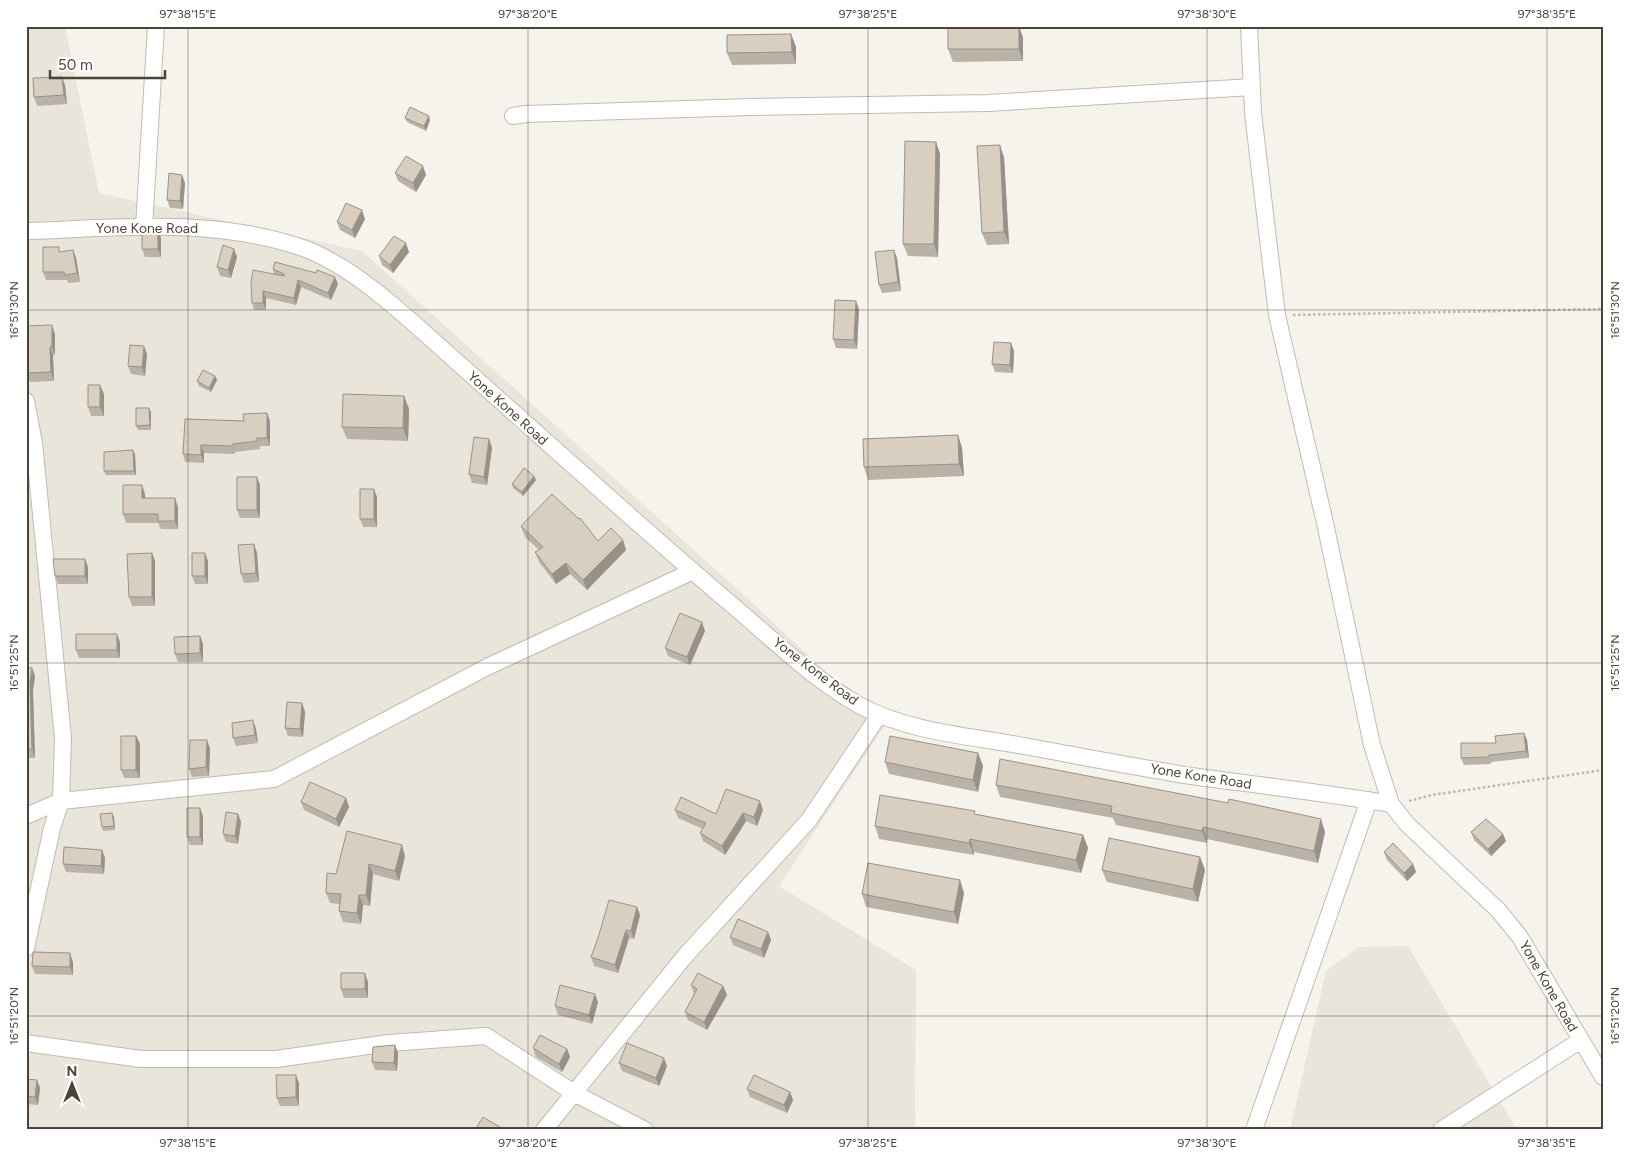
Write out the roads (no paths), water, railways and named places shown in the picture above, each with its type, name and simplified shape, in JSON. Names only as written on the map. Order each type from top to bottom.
[{"type":"street","points":[[144,227],[156,26]]},
{"type":"street","points":[[1249,26],[1253,113],[1277,315],[1372,745],[1391,804]]},
{"type":"street","points":[[513,116],[526,114],[751,107],[988,103],[1252,87]]},
{"type":"street","name":"Yone Kone Road","points":[[26,231],[177,225],[228,230],[271,238],[307,250],[337,264],[368,286],[417,327],[692,571],[809,670],[857,703],[879,715],[903,723],[944,732],[1178,773],[1391,804],[1407,824],[1498,910],[1520,937],[1603,1077]]},
{"type":"street","points":[[26,401],[34,443],[63,738],[61,802],[52,828],[26,948]]},
{"type":"street","points":[[26,816],[61,802],[274,779],[487,667],[692,571]]},
{"type":"street","points":[[544,1130],[685,956],[809,820],[879,715]]},
{"type":"street","points":[[1254,1130],[1369,800]]},
{"type":"street","points":[[26,1043],[141,1059],[276,1059],[389,1043],[486,1036],[574,1093],[645,1130]]},
{"type":"street","points":[[1441,1130],[1581,1040]]}]
